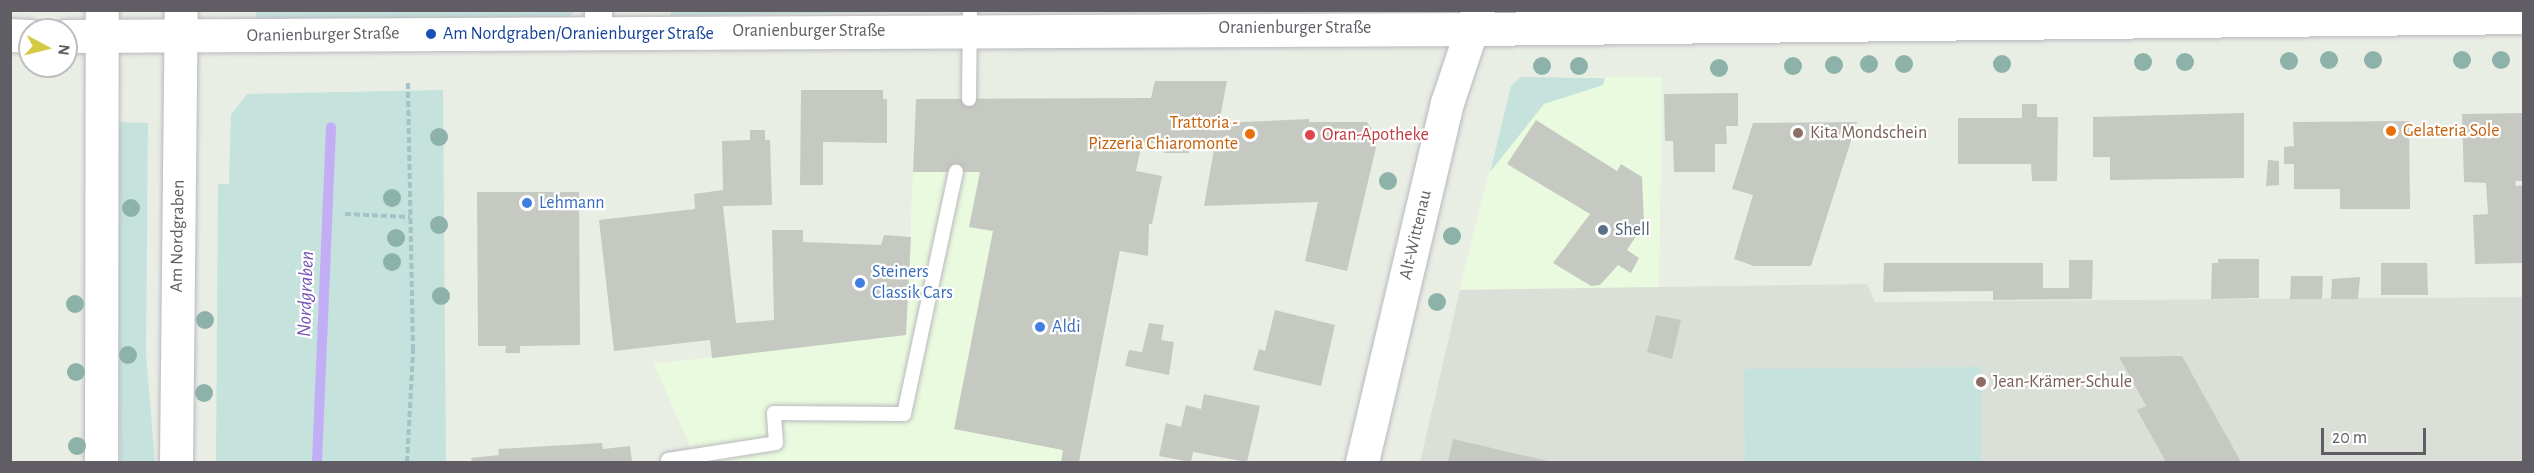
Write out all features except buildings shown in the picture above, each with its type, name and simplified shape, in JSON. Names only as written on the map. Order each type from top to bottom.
[{"type":"main road","name":"Oranienburger Straße","points":[[78,32],[102,23],[2523,17]]},
{"type":"main road","name":"Alt-Wittenau","points":[[1362,462],[1447,104],[1475,20]]},
{"type":"main road","points":[[101,462],[102,23]]},
{"type":"main road","name":"Am Nordgraben","points":[[176,462],[181,24]]},
{"type":"lane","points":[[969,99],[970,20]]},
{"type":"lane","points":[[668,460],[776,442],[774,413],[904,414],[956,172]]},
{"type":"path","points":[[407,462],[413,350],[408,83]]},
{"type":"path","points":[[345,214],[410,217]]},
{"type":"shaded area","points":[[671,10],[950,10],[950,11],[671,16]]},
{"type":"shaded area","points":[[256,11],[575,11],[569,17],[256,19]]},
{"type":"shaded area","points":[[1521,77],[1662,77],[1659,287],[1460,290],[1511,86]]},
{"type":"shaded area","points":[[1521,77],[1605,78],[1603,85],[1544,104],[1490,172],[1511,86]]},
{"type":"shaded area","points":[[443,90],[446,462],[216,462],[218,184],[229,184],[231,115],[247,94]]},
{"type":"shaded area","points":[[1151,98],[1079,462],[697,462],[654,364],[906,334],[916,99]]},
{"type":"shaded area","points":[[117,122],[148,123],[146,354],[155,462],[120,462]]},
{"type":"shaded area","name":"Jean-Krämer-Schule","points":[[1867,284],[1875,302],[2523,297],[2523,462],[1420,462],[1460,290]]},
{"type":"shaded area","points":[[1981,367],[1981,462],[1745,462],[1744,369]]},
{"type":"waterway","name":"Nordgraben","points":[[317,462],[331,127]]},
{"type":"place","name":"Am Nordgraben/Oranienburger Straße","points":[[431,34]]},
{"type":"place","name":"Gelateria Sole","points":[[2391,131]]},
{"type":"place","name":"Kita Mondschein","points":[[1798,133]]},
{"type":"place","name":"Trattoria - Pizzeria Chiaromonte","points":[[1250,134]]},
{"type":"place","name":"Oran-Apotheke","points":[[1310,135]]},
{"type":"place","name":"Lehmann","points":[[527,203]]},
{"type":"place","name":"Shell","points":[[1603,230]]},
{"type":"place","name":"Steiners Classik Cars","points":[[860,283]]},
{"type":"place","name":"Aldi","points":[[1040,327]]},
{"type":"place","name":"Jean-Krämer-Schule","points":[[1981,382]]}]
